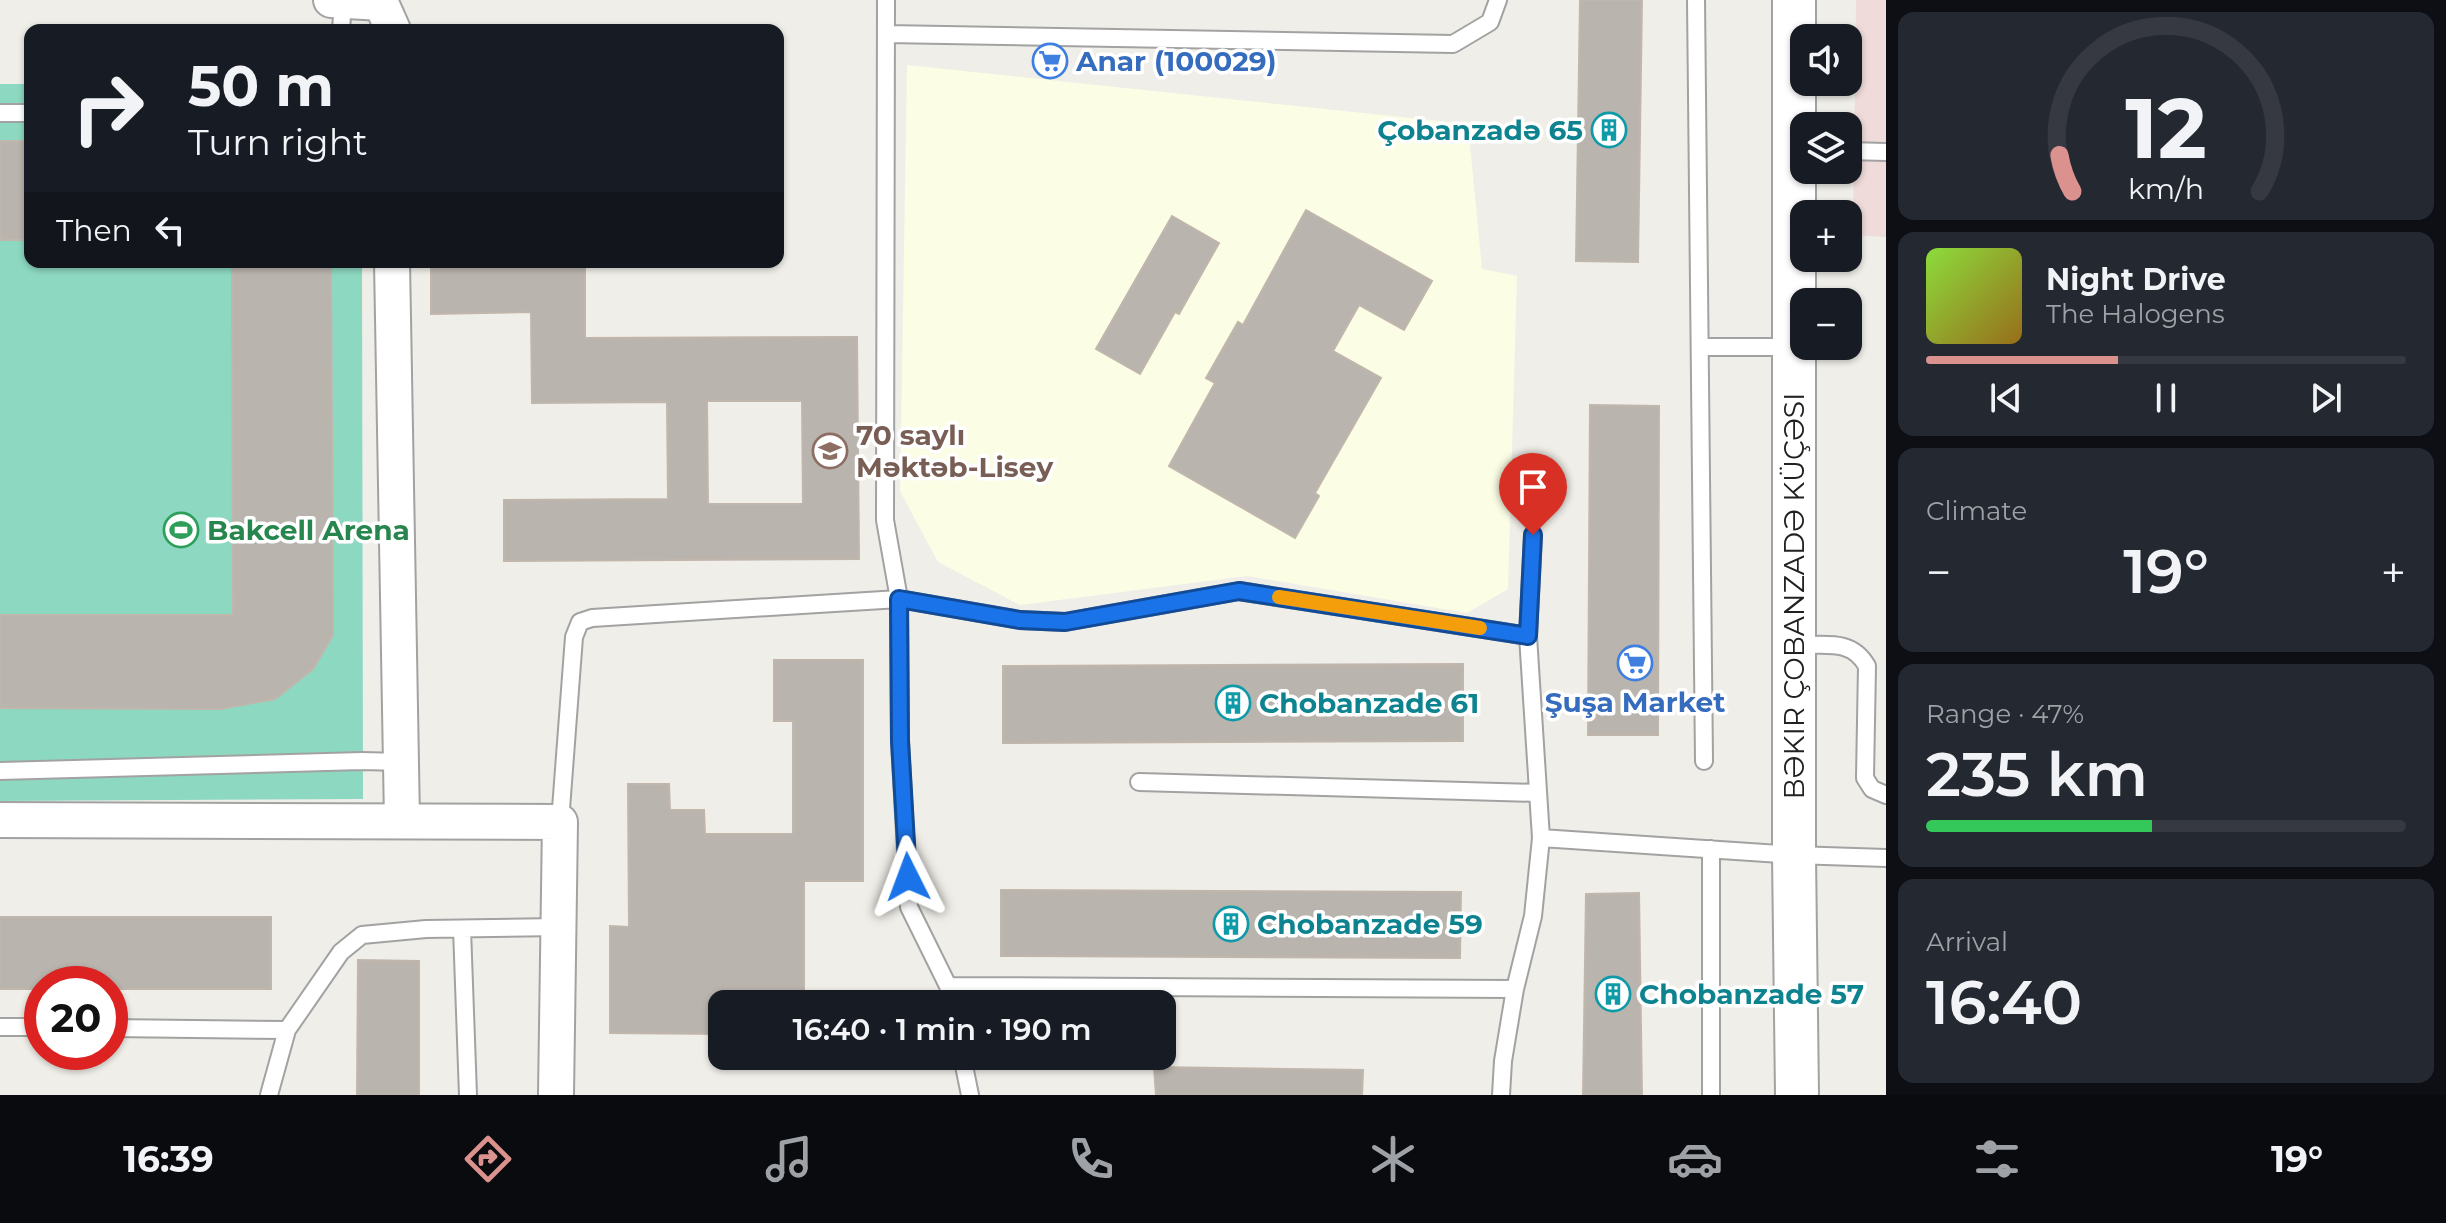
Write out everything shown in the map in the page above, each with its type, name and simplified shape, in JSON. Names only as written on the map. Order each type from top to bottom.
[{"type":"street","points":[[331,0],[390,11]]},
{"type":"street","name":"BƏKIR ÇOBANZADƏ KÜÇƏSI","points":[[1794,0],[1798,112]]},
{"type":"street","name":"BƏKIR ÇOBANZADƏ KÜÇƏSI","points":[[1795,288],[1798,184]]},
{"type":"street","points":[[392,268],[402,820]]},
{"type":"street","name":"BƏKIR ÇOBANZADƏ KÜÇƏSI","points":[[1793,360],[1797,1095]]},
{"type":"street","points":[[0,820],[560,822],[556,1095]]},
{"type":"lane","points":[[886,0],[885,520],[899,599],[900,741],[909,907],[949,990]]},
{"type":"lane","points":[[886,34],[1453,44],[1490,22],[1498,0]]},
{"type":"lane","points":[[1696,0],[1704,761]]},
{"type":"lane","points":[[341,24],[343,1]]},
{"type":"lane","points":[[0,113],[24,113]]},
{"type":"lane","points":[[1862,151],[1886,152]]},
{"type":"lane","points":[[1701,347],[1790,347]]},
{"type":"lane","points":[[1501,1095],[1503,1061],[1515,989],[1533,916],[1541,838],[1528,636],[1533,535]]},
{"type":"lane","points":[[560,822],[574,637],[580,622],[592,618],[899,599],[1020,620],[1065,622],[1239,591],[1528,636]]},
{"type":"lane","points":[[1794,645],[1849,647],[1859,652],[1867,666],[1865,778],[1872,789],[1886,795]]},
{"type":"lane","points":[[0,771],[402,762]]},
{"type":"lane","points":[[1139,782],[1538,793]]},
{"type":"lane","points":[[1541,838],[1886,858]]},
{"type":"lane","points":[[1711,849],[1711,1095]]},
{"type":"lane","points":[[269,1095],[287,1030],[341,952],[362,935],[560,927]]},
{"type":"lane","points":[[462,929],[468,1095]]},
{"type":"lane","points":[[948,986],[1515,989]]},
{"type":"lane","points":[[0,1027],[24,1027]]},
{"type":"lane","points":[[128,1028],[287,1030]]},
{"type":"lane","points":[[965,1070],[970,1095]]},
{"type":"shaded area","points":[[1856,0],[1886,0],[1886,237],[1862,236],[1862,200],[1853,200],[1854,184],[1862,184],[1862,112],[1855,112],[1855,96],[1862,96],[1862,24],[1856,24]]},
{"type":"shaded area","points":[[907,65],[1468,124],[1482,269],[1517,276],[1508,589],[1467,613],[1247,576],[1020,605],[938,562],[900,491]]},
{"type":"green space","name":"Bakcell Arena","points":[[0,84],[24,84],[24,268],[362,268],[363,799],[0,801]]},
{"type":"building","name":"Çobanzadə 65","points":[[1580,0],[1642,0],[1638,262],[1576,261]]},
{"type":"building","points":[[0,141],[24,141],[24,240],[0,240]]},
{"type":"building","points":[[1306,210],[1432,281],[1404,330],[1359,305],[1333,351],[1381,378],[1315,493],[1319,496],[1295,538],[1169,466],[1215,383],[1206,378],[1238,322],[1243,325]]},
{"type":"building","points":[[1172,216],[1219,243],[1179,314],[1175,312],[1140,374],[1096,349]]},
{"type":"building","points":[[232,268],[331,268],[333,635],[313,669],[275,699],[220,709],[0,708],[0,615],[233,615]]},
{"type":"building","name":"70 saylı Məktəb-Lisey","points":[[431,268],[585,268],[585,338],[857,337],[859,559],[504,561],[504,500],[668,499],[667,402],[532,403],[531,312],[431,314]],"holes":[[[707,401],[802,401],[803,504],[708,504]]]},
{"type":"building","points":[[1590,405],[1659,406],[1658,735],[1588,735]]},
{"type":"building","points":[[774,660],[863,660],[863,881],[804,881],[804,990],[708,990],[708,1034],[610,1033],[610,926],[629,927],[628,784],[669,784],[670,810],[704,810],[705,834],[793,834],[793,721],[774,721]]},
{"type":"building","name":"Chobanzade 61","points":[[1463,664],[1463,741],[1003,743],[1003,666]]},
{"type":"building","name":"Chobanzade 59","points":[[1001,890],[1461,892],[1460,958],[1001,956]]},
{"type":"building","name":"Chobanzade 57","points":[[1639,893],[1642,1095],[1583,1095],[1586,894]]},
{"type":"building","points":[[0,917],[271,917],[271,989],[128,989],[128,966],[24,966],[24,989],[0,989]]},
{"type":"building","points":[[358,960],[419,961],[419,1095],[357,1095]]},
{"type":"building","points":[[1176,1067],[1363,1070],[1362,1095],[1156,1095],[1154,1070],[1176,1070]]},
{"type":"slow traffic","points":[[1279,597],[1480,628]]},
{"type":"place","name":"Anar (100029)","points":[[1050,61]]},
{"type":"place","name":"Çobanzadə 65","points":[[1609,130]]},
{"type":"place","name":"70 saylı Məktəb-Lisey","points":[[830,451]]},
{"type":"place","name":"Bakcell Arena","points":[[181,530]]},
{"type":"place","name":"Şuşa Market","points":[[1635,663]]},
{"type":"place","name":"Chobanzade 61","points":[[1233,703]]},
{"type":"place","name":"Chobanzade 59","points":[[1231,924]]},
{"type":"place","name":"Chobanzade 57","points":[[1613,994]]},
{"type":"route","points":[[908,877],[900,741],[899,599],[1020,620],[1065,622],[1239,591],[1528,636],[1533,535]]}]
